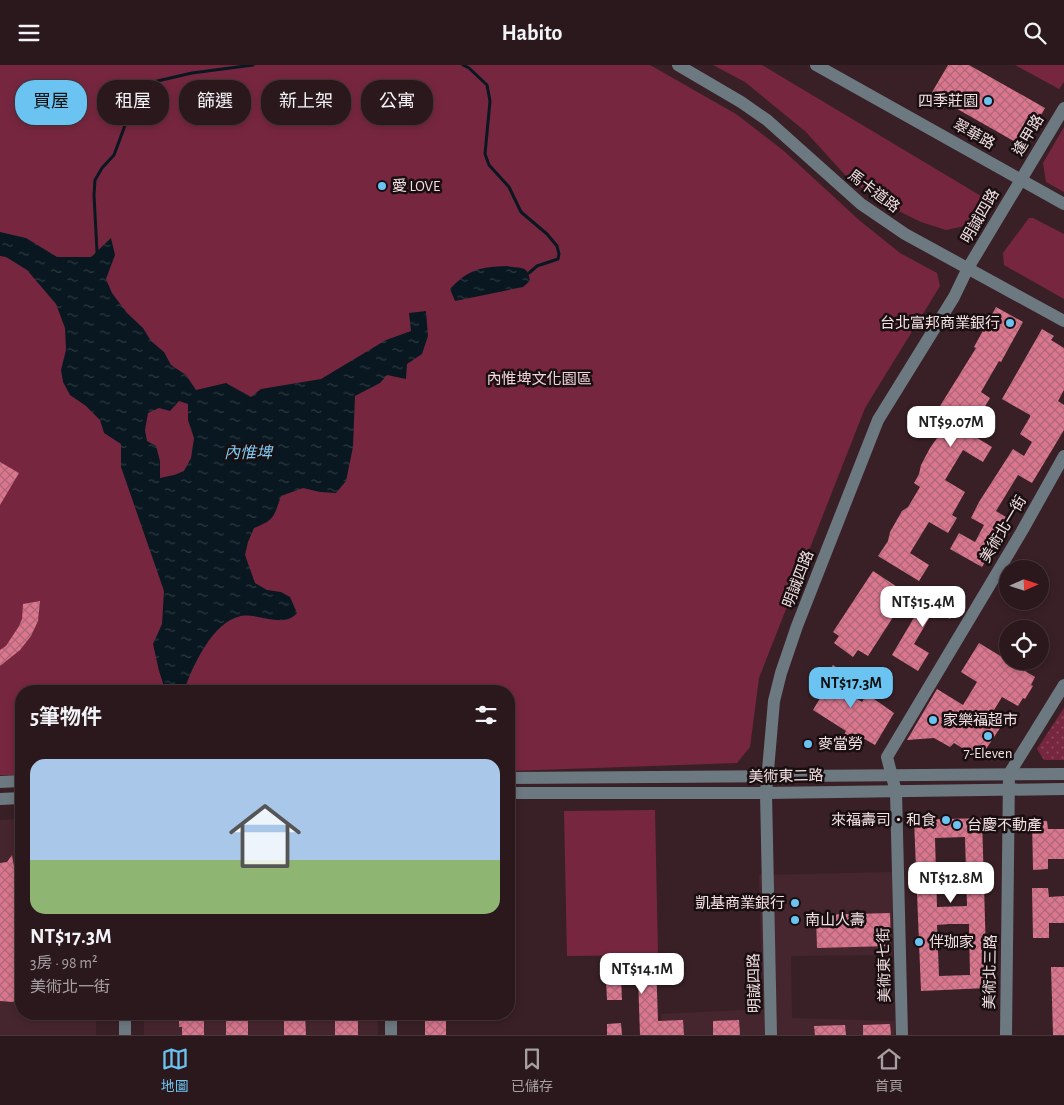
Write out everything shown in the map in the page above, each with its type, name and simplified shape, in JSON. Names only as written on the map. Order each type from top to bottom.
[{"type":"street","name":"馬卡道路","points":[[678,65],[742,102],[767,120],[861,204],[905,234],[1064,321]]},
{"type":"street","name":"翠華路","points":[[816,65],[1064,204]]},
{"type":"street","name":"逢甲路","points":[[1021,180],[1064,108]]},
{"type":"street","name":"明誠四路","points":[[771,1035],[766,793],[774,701],[781,673],[797,626],[878,420],[954,297],[968,268],[1021,180]]},
{"type":"street","name":"美術北一街","points":[[891,775],[887,757],[1022,531],[1064,456]]},
{"type":"street","points":[[1008,774],[1064,685]]},
{"type":"street","name":"美術北三路","points":[[1006,1035],[1008,774]]},
{"type":"street","name":"美術東二路","points":[[515,779],[1064,774]]},
{"type":"street","name":"美術東七街","points":[[891,775],[896,791],[902,1035]]},
{"type":"street","points":[[0,782],[15,781]]},
{"type":"street","name":"美術東二路","points":[[515,793],[766,793],[1064,789]]},
{"type":"street","points":[[0,799],[15,798]]},
{"type":"street","points":[[125,1020],[126,1035]]},
{"type":"street","points":[[391,1020],[391,1035]]},
{"type":"shaded area","points":[[15,819],[15,1020],[96,1020],[96,1035],[0,1035],[0,820]]},
{"type":"shaded area","points":[[892,872],[892,955],[791,956],[792,1018],[895,1021],[895,1035],[662,1035],[661,1014],[763,1009],[759,875]]},
{"type":"shaded area","points":[[144,1020],[377,1020],[378,1035],[144,1035]]},
{"type":"green space","name":"內惟埤文化園區","points":[[0,65],[650,65],[736,114],[784,151],[859,220],[900,253],[937,273],[940,286],[865,408],[759,678],[750,747],[737,763],[515,771],[515,685],[15,685],[15,775],[0,775]]},
{"type":"green space","points":[[713,65],[762,65],[981,196],[980,206],[969,225],[946,230],[921,222],[878,201],[846,176],[806,132],[745,82]]},
{"type":"green space","points":[[1015,65],[1064,65],[1064,82],[1059,89]]},
{"type":"green space","points":[[1064,127],[1064,192],[1046,182],[1043,163]]},
{"type":"green space","points":[[1029,218],[1033,218],[1064,234],[1064,299],[1004,265],[1003,253]]},
{"type":"green space","points":[[1064,708],[1064,760],[1044,760],[1037,749]]},
{"type":"green space","points":[[655,810],[658,955],[567,956],[564,811]]},
{"type":"water","name":"內惟埤","points":[[0,232],[26,238],[57,257],[91,257],[111,238],[115,255],[106,279],[112,293],[127,313],[143,328],[151,341],[164,352],[171,365],[186,375],[196,390],[226,383],[251,397],[261,389],[321,379],[386,340],[411,331],[409,313],[426,311],[428,336],[422,354],[407,364],[406,379],[387,375],[380,383],[355,396],[353,447],[346,481],[336,493],[303,488],[281,496],[273,517],[254,528],[248,542],[245,555],[255,583],[267,590],[281,592],[290,597],[297,613],[285,620],[241,616],[221,626],[205,646],[186,685],[162,685],[153,644],[162,624],[164,591],[121,467],[121,444],[104,433],[100,420],[86,406],[70,395],[63,382],[61,370],[66,350],[65,328],[56,304],[27,270],[6,257],[0,256]],"holes":[[[179,401],[188,404],[188,420],[194,438],[191,458],[184,471],[160,478],[160,461],[156,446],[147,441],[145,430],[148,413],[159,408],[170,411]]]},
{"type":"water","points":[[507,266],[523,268],[527,272],[530,281],[523,287],[455,301],[450,289],[463,277],[482,268]]},
{"type":"building","name":"四季莊園","points":[[948,65],[969,65],[1045,108],[1024,147],[931,94]]},
{"type":"building","points":[[996,307],[1023,322],[1001,362],[999,361],[981,392],[990,398],[969,433],[992,447],[983,462],[963,450],[945,480],[965,492],[952,515],[957,518],[948,533],[929,522],[910,553],[929,565],[919,581],[878,556],[888,541],[890,532],[902,511],[908,507],[920,487],[914,483],[930,448],[940,434],[946,430],[955,415],[940,406],[976,348],[974,347]]},
{"type":"building","points":[[1042,329],[1054,336],[1051,340],[1064,348],[1064,390],[1058,401],[1064,405],[1064,430],[1032,483],[1018,475],[996,511],[1009,519],[982,567],[950,549],[959,533],[975,542],[984,525],[971,518],[979,502],[1013,449],[1024,456],[1032,442],[1020,434],[1030,415],[1002,399]]},
{"type":"building","points":[[0,462],[19,473],[0,505]]},
{"type":"building","points":[[873,571],[908,594],[868,656],[858,650],[853,657],[834,643],[839,636],[833,632]]},
{"type":"building","points":[[932,587],[960,603],[950,619],[934,610],[914,644],[929,653],[918,671],[892,655]]},
{"type":"building","points":[[40,601],[38,621],[31,636],[20,650],[0,666],[0,650],[6,646],[19,626],[22,619],[23,604]]},
{"type":"building","points":[[979,643],[999,655],[999,670],[1023,670],[1035,677],[1031,685],[1033,686],[1018,706],[1002,697],[991,715],[1004,722],[986,749],[967,751],[954,743],[950,747],[934,738],[907,740],[937,689],[963,705],[977,682],[961,672]]},
{"type":"building","points":[[833,665],[854,680],[846,692],[862,702],[867,694],[894,713],[875,745],[861,737],[856,745],[843,737],[846,731],[813,710],[822,695],[815,690]]},
{"type":"building","points":[[982,818],[987,988],[921,991],[914,820]],"holes":[[[965,837],[967,906],[937,907],[935,838]],[[969,924],[970,975],[939,976],[937,925]]]},
{"type":"building","points":[[1032,821],[1047,821],[1048,829],[1064,829],[1064,859],[1048,859],[1048,869],[1033,870]]},
{"type":"building","points":[[12,855],[15,868],[15,1001],[13,1002],[0,1001],[0,863],[7,862]]},
{"type":"building","points":[[1032,888],[1048,888],[1049,897],[1064,896],[1064,923],[1049,923],[1049,938],[1033,938]]},
{"type":"building","points":[[890,913],[891,946],[817,948],[816,915]]},
{"type":"building","points":[[656,961],[658,1021],[683,1020],[684,1035],[640,1035],[638,977],[621,978],[622,1000],[607,1000],[605,962]]},
{"type":"building","points":[[1051,967],[1064,967],[1064,1035],[1053,1035]]},
{"type":"building","points":[[179,1020],[204,1020],[204,1035],[182,1035],[182,1027],[179,1027]]},
{"type":"building","points":[[226,1020],[248,1020],[248,1035],[226,1035]]},
{"type":"building","points":[[284,1020],[305,1020],[306,1035],[284,1035]]},
{"type":"building","points":[[335,1020],[358,1020],[358,1035],[335,1035]]},
{"type":"building","points":[[425,1020],[446,1020],[446,1035],[425,1035]]},
{"type":"building","points":[[739,1020],[740,1035],[713,1035],[713,1021]]},
{"type":"building","points":[[621,1023],[622,1035],[607,1035],[607,1024]]},
{"type":"building","points":[[890,1024],[891,1035],[863,1035],[863,1025]]},
{"type":"building","points":[[845,1025],[846,1035],[815,1035],[814,1026]]},
{"type":"waterway","points":[[97,252],[95,180],[102,168],[114,155],[140,85],[192,73],[253,65]]},
{"type":"waterway","points":[[463,65],[469,68],[487,85],[490,101],[485,154],[489,165],[509,187],[521,212],[547,234],[557,246],[558,259],[537,266],[529,273]]},
{"type":"place","name":"四季莊園","points":[[988,101]]},
{"type":"place","name":"愛 LOVE","points":[[382,186]]},
{"type":"place","name":"台北富邦商業銀行","points":[[1010,323]]},
{"type":"place","name":"家樂福超市","points":[[933,720]]},
{"type":"place","name":"7-Eleven","points":[[988,736]]},
{"type":"place","name":"麥當勞","points":[[808,744]]},
{"type":"place","name":"來福壽司‧和食","points":[[946,820]]},
{"type":"place","name":"台慶不動產","points":[[957,825]]},
{"type":"place","name":"凱基商業銀行","points":[[795,903]]},
{"type":"place","name":"南山人壽","points":[[795,920]]},
{"type":"place","name":"伴珈家","points":[[919,942]]}]
